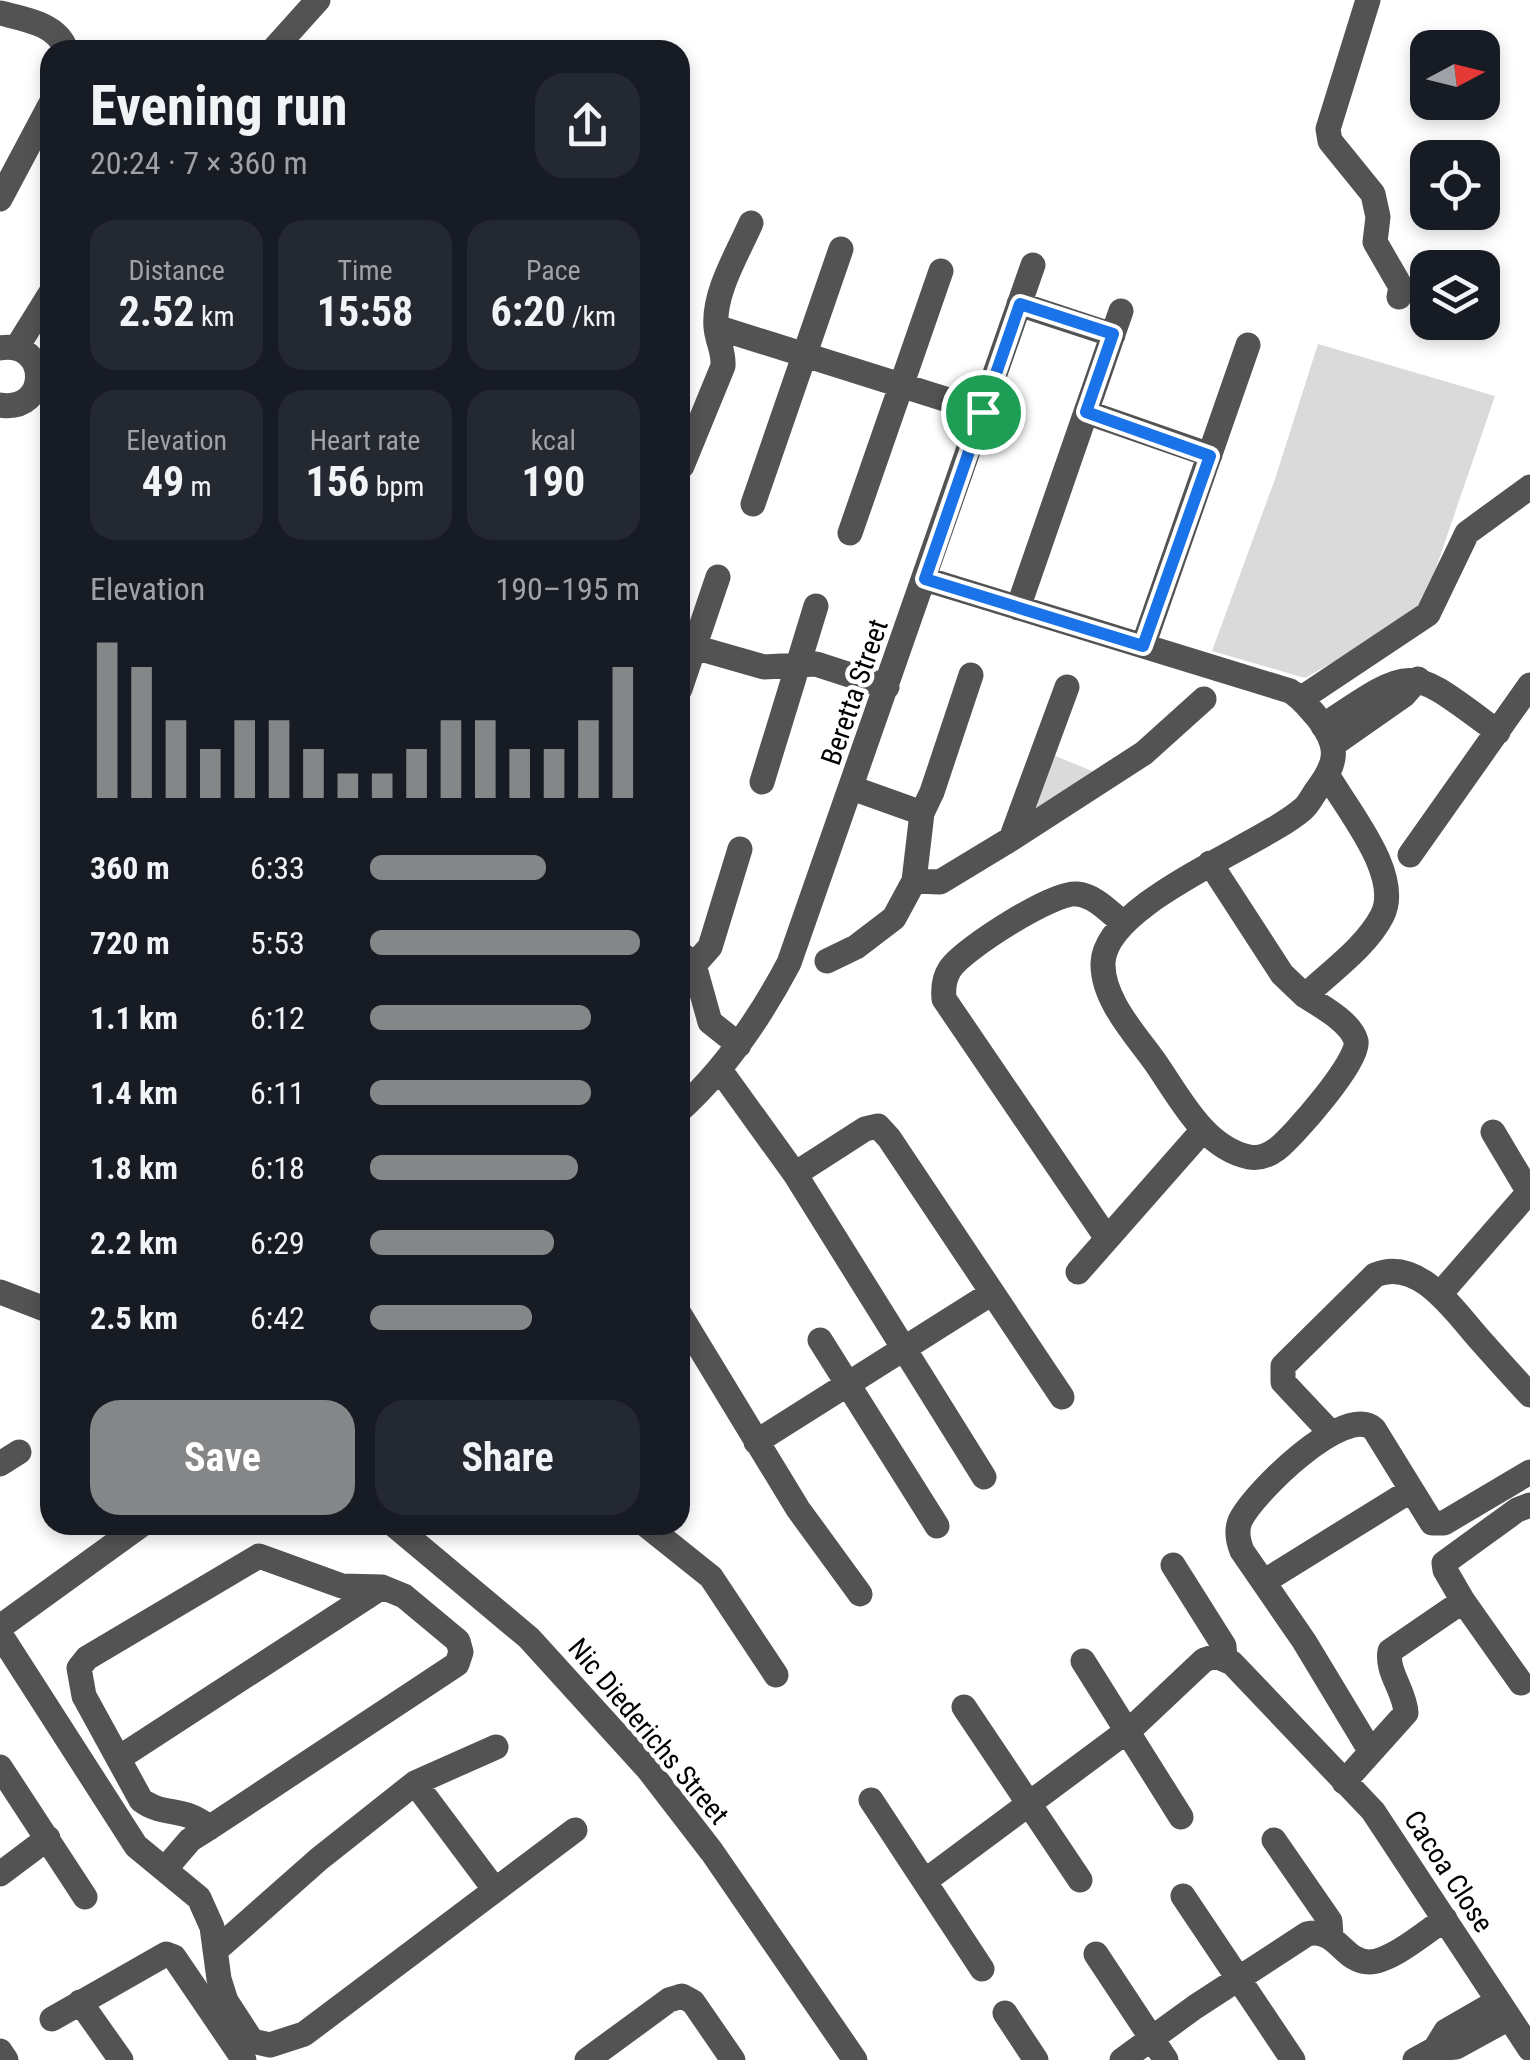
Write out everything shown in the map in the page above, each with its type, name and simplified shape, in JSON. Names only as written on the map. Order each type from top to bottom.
[{"type":"street","points":[[282,40],[318,0]]},
{"type":"street","points":[[1368,0],[1328,129],[1330,141],[1373,194],[1378,217],[1375,242],[1401,287],[1398,298]]},
{"type":"street","points":[[0,13],[48,28],[62,40]]},
{"type":"street","points":[[0,199],[40,124]]},
{"type":"street","points":[[690,446],[722,366],[724,355],[716,327],[724,286],[751,222]]},
{"type":"street","points":[[752,504],[841,249]]},
{"type":"street","name":"Beretta Street","points":[[690,1100],[739,1046],[770,1000],[789,962],[1033,265]]},
{"type":"street","points":[[850,533],[941,271]]},
{"type":"street","points":[[1018,608],[1117,322],[1020,304]]},
{"type":"street","points":[[40,307],[8,348],[33,358],[40,384]]},
{"type":"street","points":[[716,327],[983,412]]},
{"type":"street","points":[[1143,646],[1248,345]]},
{"type":"street","points":[[1,406],[15,406],[40,392]]},
{"type":"street","points":[[1086,412],[1210,456]]},
{"type":"street","points":[[1302,698],[1428,614],[1467,534],[1530,487]]},
{"type":"street","points":[[690,638],[718,576]]},
{"type":"street","points":[[925,579],[1290,691],[1302,698],[1328,735],[1334,754],[1328,776],[1303,809],[1210,863],[1123,923],[1108,943],[1103,958],[1108,988],[1119,1010],[1203,1130],[1248,1157],[1268,1155],[1281,1146],[1336,1082],[1356,1053],[1356,1042],[1352,1032],[1282,974],[1210,863]]},
{"type":"street","points":[[762,782],[816,606]]},
{"type":"street","points":[[690,646],[764,667],[816,664],[887,688]]},
{"type":"street","points":[[827,961],[856,946],[894,918],[914,881],[922,813],[971,675]]},
{"type":"street","points":[[1328,735],[1397,680],[1418,679],[1498,732]]},
{"type":"street","points":[[1410,855],[1530,685]]},
{"type":"street","points":[[1011,839],[1067,687]]},
{"type":"street","points":[[914,881],[940,882],[1011,839],[1144,754],[1204,699]]},
{"type":"street","points":[[1306,996],[1368,935],[1382,916],[1388,896],[1380,862],[1328,776]]},
{"type":"street","points":[[852,788],[922,813]]},
{"type":"street","points":[[690,957],[710,947],[740,849]]},
{"type":"street","points":[[1106,1237],[944,999],[943,986],[955,963],[1052,898],[1081,894],[1123,923]]},
{"type":"street","points":[[690,967],[710,1022],[739,1046]]},
{"type":"street","points":[[720,1070],[795,1174],[984,1477]]},
{"type":"street","points":[[795,1174],[865,1129],[878,1126],[1062,1397]]},
{"type":"street","points":[[1078,1272],[1203,1130]]},
{"type":"street","points":[[1440,1294],[1529,1193],[1493,1132]]},
{"type":"street","points":[[1331,1433],[1283,1382],[1284,1366],[1375,1275],[1390,1271],[1408,1275],[1440,1294],[1530,1396]]},
{"type":"street","points":[[0,1292],[40,1307]]},
{"type":"street","points":[[756,1442],[992,1293]]},
{"type":"street","points":[[690,1332],[798,1509],[860,1594]]},
{"type":"street","points":[[820,1340],[937,1526]]},
{"type":"street","points":[[1371,1752],[1265,1581],[1242,1551],[1238,1523],[1262,1490],[1331,1433],[1354,1424],[1369,1424],[1429,1520],[1439,1524],[1530,1472]]},
{"type":"street","points":[[1265,1581],[1410,1491]]},
{"type":"street","points":[[1521,1682],[1463,1600],[1444,1563],[1517,1510],[1530,1505]]},
{"type":"street","points":[[128,1535],[0,1630],[136,1846],[199,1898],[212,1927],[226,2001],[252,2040],[270,2045],[304,2034],[576,1830]]},
{"type":"street","name":"Nic Diederichs Street","points":[[406,1535],[529,1638],[648,1769],[712,1852],[855,2060]]},
{"type":"street","points":[[659,1535],[711,1576],[776,1675]]},
{"type":"street","points":[[166,1868],[190,1840],[209,1828],[457,1664],[461,1652],[458,1641],[404,1596],[382,1587],[342,1586],[259,1556],[102,1648],[79,1668],[79,1680],[141,1800],[160,1809],[188,1813],[209,1828]]},
{"type":"street","points":[[925,1881],[1128,1730],[1204,1660],[1216,1656],[1225,1659],[1224,1646],[1173,1566]]},
{"type":"street","points":[[119,1758],[382,1587]]},
{"type":"street","points":[[1344,1782],[1406,1713],[1389,1661],[1390,1651],[1463,1600]]},
{"type":"street","name":"Cacoa Close","points":[[1225,1659],[1302,1734],[1381,1822],[1530,2049]]},
{"type":"street","points":[[1082,1661],[1181,1818]]},
{"type":"street","points":[[964,1706],[1080,1880]]},
{"type":"street","points":[[215,1952],[319,1859],[415,1782],[496,1747]]},
{"type":"street","points":[[0,1767],[86,1896]]},
{"type":"street","points":[[415,1782],[495,1890]]},
{"type":"street","points":[[872,1800],[982,1969]]},
{"type":"street","points":[[0,1874],[48,1838]]},
{"type":"street","points":[[1274,1840],[1330,1920],[1331,1936]]},
{"type":"street","points":[[1183,1896],[1293,2060]]},
{"type":"street","points":[[1122,2060],[1159,2050],[1239,1979],[1308,1934],[1320,1932],[1331,1936],[1358,1960],[1368,1962],[1392,1954],[1441,1912]]},
{"type":"street","points":[[1096,1954],[1159,2050]]},
{"type":"street","points":[[52,2019],[158,1956],[174,1957],[244,2060]]},
{"type":"street","points":[[587,2060],[669,2000],[682,1996],[693,2002],[733,2060]]},
{"type":"street","points":[[80,2002],[121,2060]]},
{"type":"street","points":[[1443,2049],[1504,2010]]},
{"type":"street","points":[[1005,2013],[1036,2060]]},
{"type":"street","points":[[0,2051],[6,2060]]},
{"type":"shaded area","points":[[1318,344],[1495,396],[1424,603],[1376,638],[1305,678],[1212,651],[1275,479]]},
{"type":"shaded area","points":[[1053,755],[1097,773],[1034,810]]},
{"type":"route","points":[[1020,304],[1113,334],[1086,412],[1210,456],[1143,646],[925,579],[983,412],[1020,304]]}]
